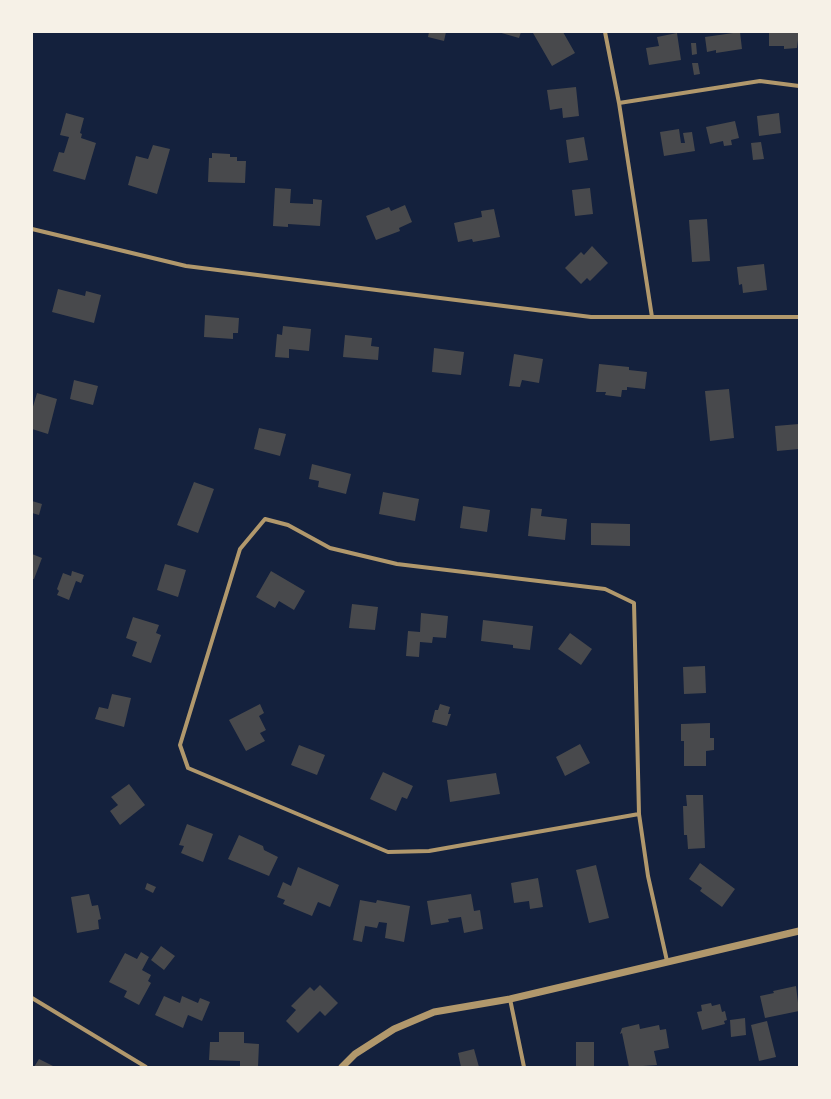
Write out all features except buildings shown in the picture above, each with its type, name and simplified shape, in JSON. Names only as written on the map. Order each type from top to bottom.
[{"type":"street","points":[[605,32],[619,103],[652,317]]},
{"type":"street","points":[[619,103],[760,81],[799,86]]},
{"type":"street","points":[[32,229],[186,266],[591,317],[799,317]]},
{"type":"street","points":[[639,814],[429,851],[388,852],[188,768],[180,745],[240,549],[265,519],[288,525],[330,548],[397,564],[605,590],[634,603],[639,814],[648,876],[667,961]]},
{"type":"street","points":[[342,1067],[355,1054],[394,1029],[434,1012],[510,999],[799,931]]},
{"type":"street","points":[[32,998],[146,1067]]},
{"type":"street","points":[[510,999],[524,1067]]}]
